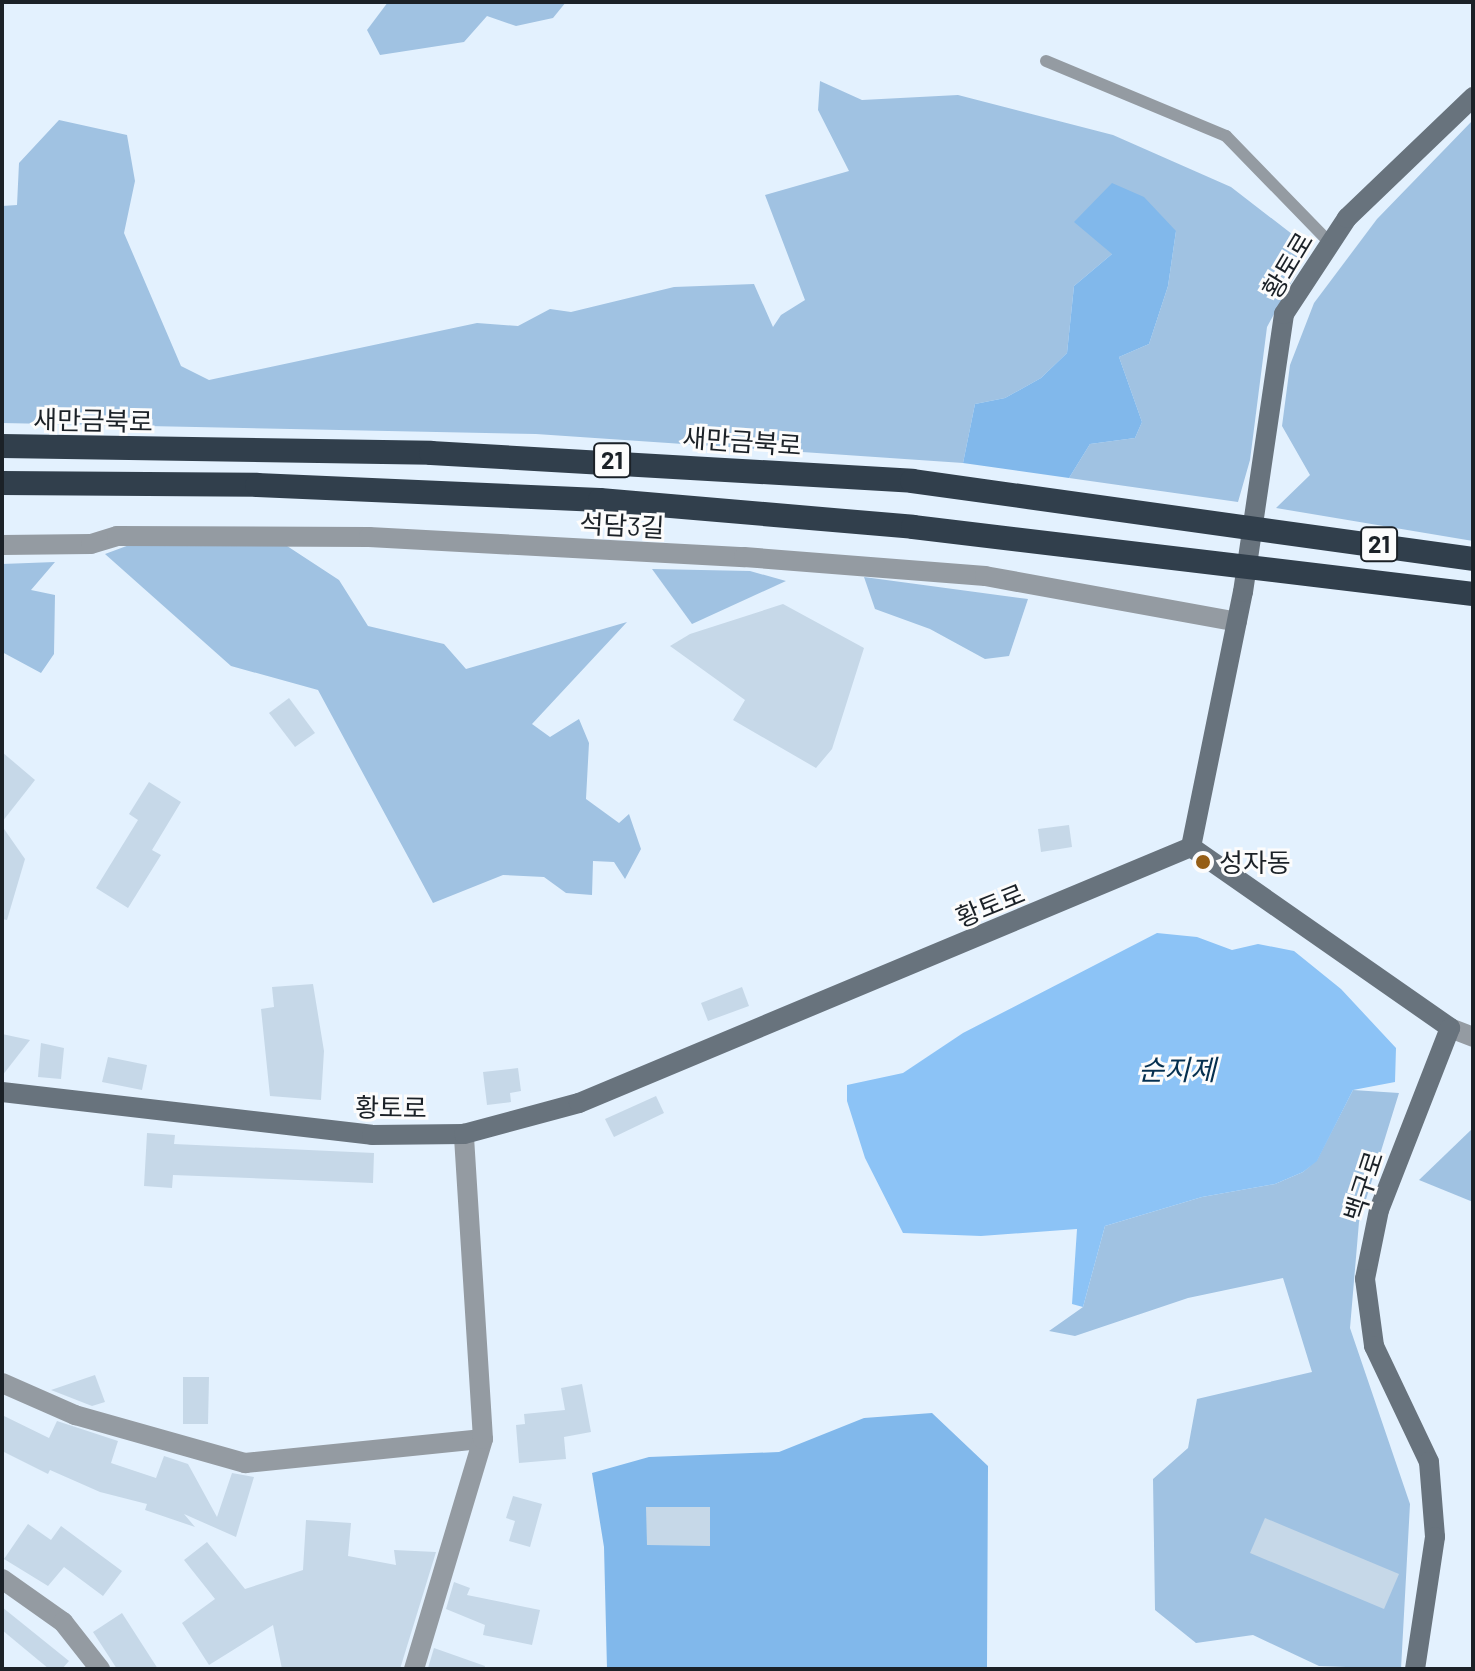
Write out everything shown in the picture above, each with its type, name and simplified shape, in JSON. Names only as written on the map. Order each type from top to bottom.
[{"type":"highway","name":"새만금북로","points":[[2,446],[609,460],[912,481],[1285,530],[1473,559]]},
{"type":"highway","name":"21","points":[[2,483],[257,485],[600,500],[913,527],[1215,560],[1473,594]]},
{"type":"main road","name":"황토로","points":[[2,1092],[372,1135],[464,1134],[579,1103],[1191,847],[1237,622],[1284,314],[1347,218],[1473,97]]},
{"type":"main road","points":[[1191,847],[1450,1028]]},
{"type":"main road","name":"백구로","points":[[1415,1669],[1435,1537],[1429,1462],[1374,1346],[1365,1279],[1379,1210],[1450,1028]]},
{"type":"street","name":"석담3길","points":[[2,545],[91,544],[117,536],[369,537],[729,556],[985,576],[1237,622]]},
{"type":"street","points":[[1450,1028],[1473,1037]]},
{"type":"street","points":[[414,1669],[483,1439],[464,1134]]},
{"type":"street","points":[[2,1383],[75,1415],[245,1463],[483,1439]]},
{"type":"street","points":[[2,1579],[63,1622],[100,1669]]},
{"type":"lane","points":[[1046,61],[1226,136],[1330,243]]},
{"type":"shaded area","points":[[388,2],[566,2],[553,18],[516,26],[487,16],[464,42],[380,55],[367,30]]},
{"type":"shaded area","points":[[820,81],[862,100],[958,95],[1113,135],[1231,187],[1310,248],[1267,327],[1250,460],[1238,502],[1069,478],[1090,444],[1135,438],[1142,422],[1119,357],[1149,344],[1168,286],[1176,231],[1112,254],[1074,286],[1067,353],[1041,378],[1005,398],[975,404],[963,463],[536,434],[2,423],[2,206],[17,205],[19,163],[59,120],[127,135],[135,181],[124,233],[181,366],[209,380],[477,323],[518,326],[550,309],[571,312],[674,287],[754,284],[773,327],[781,315],[805,300],[765,195],[849,171],[818,110]]},
{"type":"shaded area","points":[[1473,120],[1473,541],[1276,508],[1310,475],[1282,426],[1290,365],[1314,303],[1377,219]]},
{"type":"shaded area","points":[[1112,183],[1144,197],[1176,231],[1168,286],[1149,344],[1119,357],[1142,422],[1135,438],[1090,444],[1069,478],[963,463],[975,404],[1005,398],[1041,378],[1067,353],[1074,286],[1112,254],[1074,222]]},
{"type":"shaded area","points":[[132,544],[284,544],[339,580],[368,626],[444,644],[466,669],[627,622],[532,724],[550,737],[579,719],[589,743],[586,799],[619,823],[629,814],[641,849],[625,879],[614,862],[593,861],[592,895],[566,893],[544,877],[503,875],[433,903],[318,690],[231,666],[105,554]]},
{"type":"shaded area","points":[[55,562],[31,590],[55,595],[54,654],[41,673],[2,652],[2,564]]},
{"type":"shaded area","points":[[652,569],[750,571],[786,581],[692,624]]},
{"type":"shaded area","points":[[864,577],[1028,599],[1009,656],[985,659],[930,629],[875,609]]},
{"type":"shaded area","points":[[1353,1090],[1399,1093],[1359,1222],[1350,1328],[1410,1504],[1401,1669],[1319,1666],[1253,1635],[1196,1643],[1155,1610],[1153,1479],[1188,1448],[1197,1399],[1312,1372],[1283,1278],[1188,1298],[1075,1336],[1049,1331],[1083,1307],[1105,1226],[1202,1197],[1275,1184],[1303,1172],[1317,1160]]},
{"type":"shaded area","points":[[1473,1128],[1473,1202],[1419,1180]]},
{"type":"shaded area","points":[[932,1413],[988,1466],[987,1669],[607,1669],[604,1547],[592,1473],[649,1457],[779,1452],[864,1418]]},
{"type":"water","name":"순지제","points":[[1157,933],[1197,937],[1232,950],[1258,944],[1294,951],[1341,989],[1396,1048],[1395,1082],[1353,1090],[1317,1161],[1303,1172],[1275,1184],[1202,1197],[1105,1226],[1083,1307],[1072,1304],[1077,1229],[981,1236],[903,1233],[865,1158],[847,1101],[847,1085],[903,1073],[963,1033]]},
{"type":"building","points":[[783,604],[864,648],[832,749],[816,768],[733,720],[745,700],[670,646],[690,634]]},
{"type":"building","points":[[289,698],[315,733],[295,747],[269,713]]},
{"type":"building","points":[[2,752],[35,780],[2,822]]},
{"type":"building","points":[[149,782],[181,802],[152,850],[161,855],[128,908],[96,888],[138,820],[129,814]]},
{"type":"building","points":[[1069,825],[1072,847],[1041,852],[1038,829]]},
{"type":"building","points":[[2,826],[25,859],[7,920],[2,919]]},
{"type":"building","points":[[313,984],[324,1051],[321,1100],[270,1096],[261,1009],[274,1007],[272,987]]},
{"type":"building","points":[[742,987],[749,1006],[708,1021],[701,1003]]},
{"type":"building","points":[[2,1034],[30,1040],[2,1076]]},
{"type":"building","points":[[41,1043],[64,1048],[61,1079],[38,1077]]},
{"type":"building","points":[[108,1057],[147,1065],[142,1090],[102,1082]]},
{"type":"building","points":[[518,1068],[521,1091],[510,1093],[511,1102],[487,1105],[483,1072]]},
{"type":"building","points":[[656,1096],[664,1113],[614,1137],[605,1119]]},
{"type":"building","points":[[147,1133],[175,1135],[174,1144],[374,1153],[373,1183],[173,1175],[172,1188],[144,1186]]},
{"type":"building","points":[[95,1375],[105,1402],[92,1406],[51,1390]]},
{"type":"building","points":[[183,1377],[209,1377],[208,1424],[183,1424]]},
{"type":"building","points":[[582,1384],[591,1432],[564,1437],[566,1459],[519,1463],[516,1425],[525,1424],[524,1414],[565,1410],[561,1388]]},
{"type":"building","points":[[2,1415],[49,1438],[57,1421],[118,1441],[111,1463],[156,1478],[164,1456],[188,1464],[217,1517],[232,1473],[254,1477],[236,1537],[184,1514],[195,1527],[145,1510],[147,1504],[100,1492],[50,1470],[48,1474],[2,1451]]},
{"type":"building","points":[[513,1496],[542,1504],[530,1547],[509,1541],[515,1521],[506,1518]]},
{"type":"building","points":[[646,1507],[710,1507],[710,1546],[647,1545]]},
{"type":"building","points":[[1265,1518],[1399,1574],[1384,1609],[1250,1553]]},
{"type":"building","points":[[306,1520],[351,1523],[348,1556],[396,1565],[394,1550],[436,1552],[400,1669],[282,1669],[273,1625],[209,1665],[182,1623],[215,1599],[184,1560],[207,1542],[245,1589],[303,1570]]},
{"type":"building","points":[[28,1524],[51,1540],[61,1526],[122,1571],[103,1596],[64,1567],[48,1586],[4,1559]]},
{"type":"building","points":[[454,1582],[470,1588],[467,1595],[540,1610],[532,1645],[483,1635],[485,1625],[446,1609]]},
{"type":"building","points":[[2,1607],[69,1661],[62,1669],[49,1669],[2,1630]]},
{"type":"building","points":[[122,1613],[158,1669],[117,1669],[93,1632]]},
{"type":"building","points":[[434,1648],[485,1666],[484,1669],[428,1668]]},
{"type":"place","name":"성자동","points":[[1203,862]]}]
